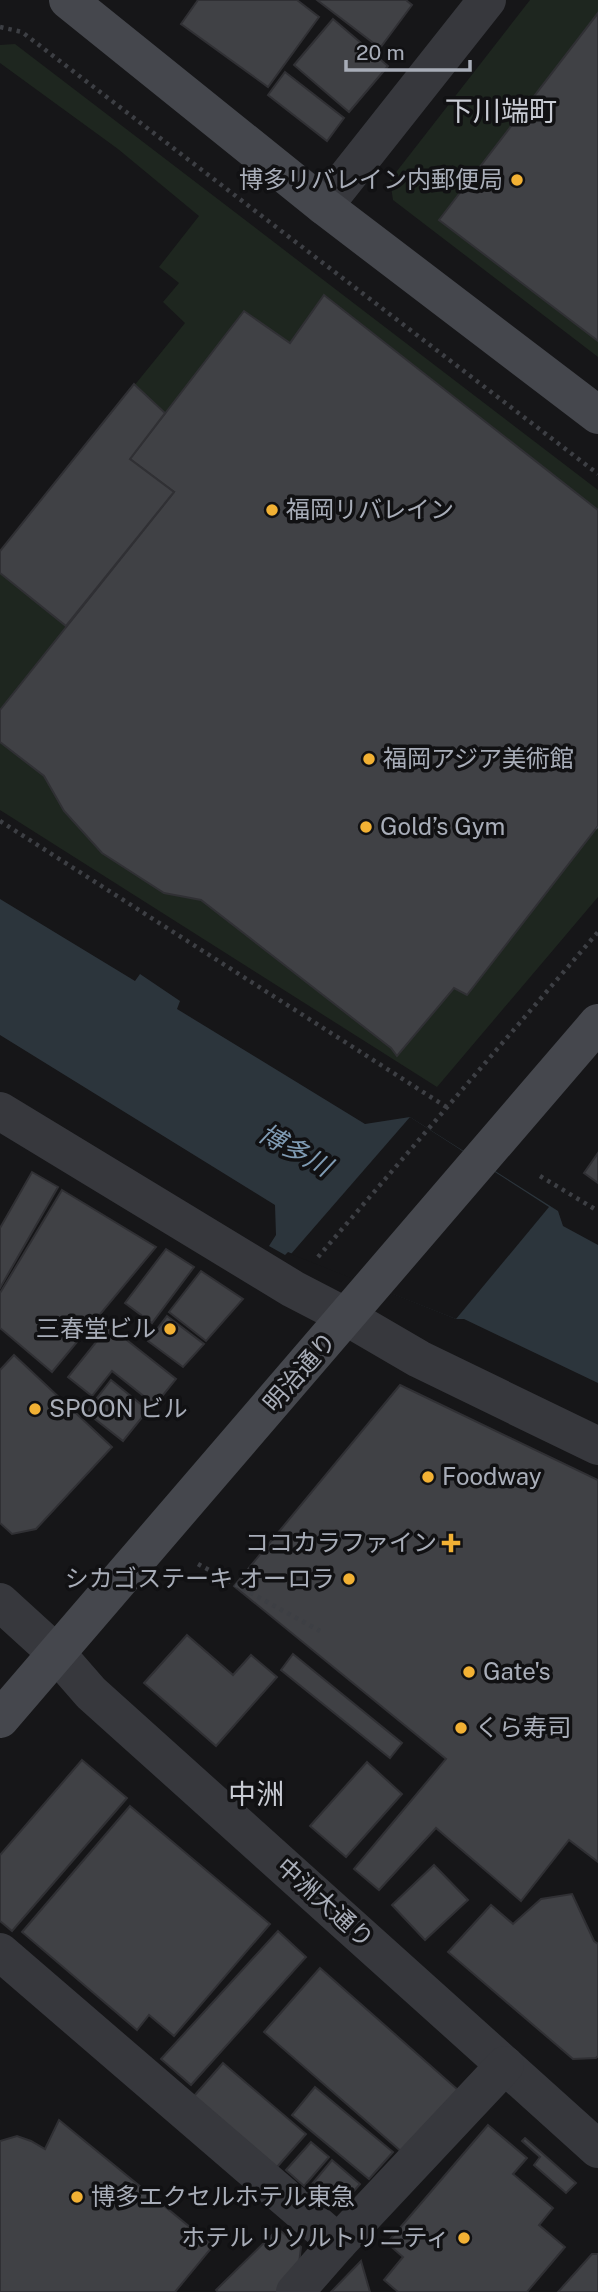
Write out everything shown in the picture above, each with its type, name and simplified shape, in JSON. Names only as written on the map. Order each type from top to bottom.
[{"type":"street","points":[[68,0],[324,206],[598,415]]},
{"type":"street","points":[[324,206],[486,0]]},
{"type":"street","name":"明治通り","points":[[0,1719],[598,1023]]},
{"type":"street","points":[[0,1111],[293,1289],[347,1317],[419,1360],[598,1446]]},
{"type":"street","name":"中洲大通り","points":[[0,1602],[57,1654],[91,1693],[505,2065],[591,2130]]},
{"type":"street","points":[[0,1952],[338,2243]]},
{"type":"street","points":[[295,2292],[505,2065]]},
{"type":"path","points":[[0,27],[22,32],[598,474]]},
{"type":"path","points":[[0,821],[448,1108]]},
{"type":"path","points":[[313,1263],[598,932]]},
{"type":"path","points":[[540,1176],[598,1211]]},
{"type":"path","points":[[198,1564],[320,1631]]},
{"type":"shaded area","points":[[530,0],[598,0],[598,357],[393,200],[390,180]]},
{"type":"shaded area","points":[[15,44],[598,490],[598,510],[325,295],[290,343],[244,311],[131,459],[174,492],[0,710],[0,551],[185,323],[163,302],[179,283],[159,267],[199,216],[118,149],[0,63],[0,45]]},
{"type":"shaded area","points":[[0,742],[44,776],[64,811],[102,853],[201,900],[397,1055],[454,988],[467,994],[598,826],[598,897],[437,1087],[0,810]]},
{"type":"water","name":"博多川","points":[[0,899],[135,981],[140,974],[180,1001],[177,1009],[365,1124],[410,1117],[558,1211],[563,1226],[598,1245],[598,1383],[464,1319],[456,1319],[288,1252],[285,1255],[269,1246],[276,1235],[275,1205],[0,1035]]},
{"type":"pier","points":[[410,1117],[549,1207],[456,1319],[291,1254]]},
{"type":"building","points":[[198,0],[297,0],[319,17],[268,87],[181,24]]},
{"type":"building","points":[[317,0],[406,0],[412,5],[380,48]]},
{"type":"building","points":[[598,13],[598,341],[439,220]]},
{"type":"building","points":[[333,19],[388,66],[349,112],[294,65]]},
{"type":"building","points":[[285,72],[344,118],[327,141],[268,95]]},
{"type":"building","points":[[324,295],[598,510],[598,826],[467,995],[454,988],[397,1056],[391,1048],[201,900],[164,893],[102,853],[64,811],[44,776],[0,742],[0,710],[174,492],[130,459],[244,311],[290,343]]},
{"type":"building","points":[[134,384],[165,413],[130,459],[174,492],[66,626],[0,573],[0,551]]},
{"type":"building","points":[[598,1153],[598,1183],[584,1173]]},
{"type":"building","points":[[32,1172],[58,1187],[0,1288],[0,1228]]},
{"type":"building","points":[[62,1190],[156,1247],[52,1372],[0,1328],[0,1293]]},
{"type":"building","points":[[166,1249],[194,1267],[152,1323],[125,1303]]},
{"type":"building","points":[[201,1271],[243,1299],[206,1341],[169,1312]]},
{"type":"building","name":"三春堂ビル","points":[[167,1316],[204,1344],[183,1367],[148,1341]]},
{"type":"building","points":[[109,1326],[176,1379],[155,1405],[112,1371],[92,1396],[68,1377]]},
{"type":"building","name":"SPOON ビル","points":[[14,1355],[112,1447],[36,1529],[12,1534],[0,1523],[0,1370]]},
{"type":"building","points":[[111,1380],[148,1410],[123,1441],[86,1412]]},
{"type":"building","name":"Gate's","points":[[400,1385],[598,1480],[598,1862],[569,1840],[521,1901],[436,1828],[379,1890],[354,1869],[446,1759],[234,1586]]},
{"type":"building","points":[[187,1635],[233,1675],[251,1655],[277,1677],[216,1746],[144,1683]]},
{"type":"building","points":[[293,1654],[402,1743],[390,1758],[281,1670]]},
{"type":"building","points":[[82,1760],[127,1798],[12,1931],[0,1921],[0,1855]]},
{"type":"building","points":[[367,1762],[402,1794],[346,1857],[310,1826]]},
{"type":"building","points":[[130,1806],[270,1924],[174,2036],[149,2015],[137,2030],[22,1932]]},
{"type":"building","points":[[434,1865],[468,1900],[425,1940],[392,1905]]},
{"type":"building","points":[[572,1894],[594,1941],[598,1944],[596,2058],[573,2059],[448,1952],[491,1905],[513,1924],[541,1899]]},
{"type":"building","points":[[278,1931],[306,1957],[191,2085],[161,2059]]},
{"type":"building","points":[[320,1968],[458,2090],[403,2153],[264,2032]]},
{"type":"building","points":[[223,2063],[306,2134],[270,2175],[187,2104]]},
{"type":"building","points":[[315,2087],[393,2152],[369,2179],[292,2115]]},
{"type":"building","name":"博多エクセルホテル東急","points":[[59,2120],[213,2246],[175,2292],[0,2292],[0,2141],[17,2136],[45,2149]]},
{"type":"building","points":[[488,2125],[527,2158],[513,2174],[553,2208],[539,2225],[565,2247],[527,2292],[398,2292],[384,2280],[403,2257],[387,2243]]},
{"type":"building","points":[[525,2138],[576,2183],[566,2193],[534,2165],[540,2157],[522,2141]]},
{"type":"building","points":[[311,2142],[329,2157],[304,2186],[286,2170]]},
{"type":"building","points":[[332,2160],[360,2184],[340,2207],[316,2206],[303,2195]]},
{"type":"building","points":[[278,2229],[301,2247],[298,2272],[281,2292],[218,2292],[216,2290]]},
{"type":"building","points":[[592,2254],[598,2254],[598,2292],[558,2292]]},
{"type":"building","points":[[361,2261],[370,2292],[331,2292]]},
{"type":"place","name":"博多リバレイン内郵便局","points":[[517,180]]},
{"type":"place","name":"福岡リバレイン","points":[[272,510]]},
{"type":"place","name":"福岡アジア美術館","points":[[369,759]]},
{"type":"place","name":"Gold’s Gym","points":[[366,827]]},
{"type":"place","name":"三春堂ビル","points":[[170,1329]]},
{"type":"place","name":"SPOON ビル","points":[[35,1409]]},
{"type":"place","name":"Foodway","points":[[428,1477]]},
{"type":"place","name":"ココカラファイン","points":[[451,1543]]},
{"type":"place","name":"シカゴステーキ オーロラ","points":[[349,1579]]},
{"type":"place","name":"Gate's","points":[[469,1672]]},
{"type":"place","name":"くら寿司","points":[[461,1728]]},
{"type":"place","name":"博多エクセルホテル東急","points":[[77,2197]]},
{"type":"place","name":"ホテル リソルトリニティ","points":[[464,2238]]},
{"type":"district","name":"下川端町","points":[[501,111]]},
{"type":"district","name":"中洲","points":[[256,1794]]}]
